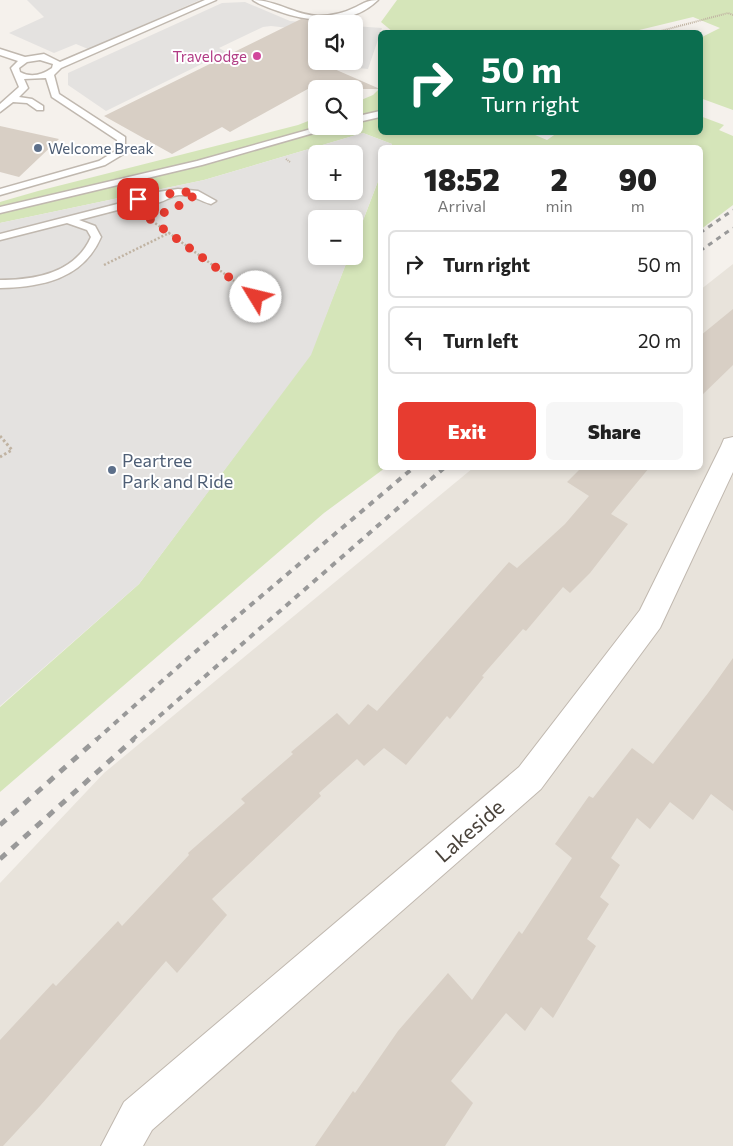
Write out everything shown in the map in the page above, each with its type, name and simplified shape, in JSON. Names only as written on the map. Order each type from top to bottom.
[{"type":"street","name":"Lakeside","points":[[121,1146],[138,1116],[530,778],[650,619],[733,446]]},
{"type":"lane","points":[[16,73],[17,65],[25,60],[38,57],[56,63],[101,48],[212,0]]},
{"type":"lane","points":[[257,0],[292,14],[312,18],[335,19],[374,0]]},
{"type":"lane","points":[[0,52],[25,60]]},
{"type":"lane","points":[[0,59],[16,73],[24,88],[0,109]]},
{"type":"lane","points":[[16,73],[35,77],[49,74],[56,63]]},
{"type":"lane","points":[[0,192],[102,163],[122,151],[122,139],[60,104],[55,95],[49,74]]},
{"type":"lane","points":[[11,99],[29,101],[40,108]]},
{"type":"lane","points":[[363,118],[378,114]]},
{"type":"lane","points":[[0,210],[199,163],[308,133]]},
{"type":"lane","points":[[34,182],[45,175]]},
{"type":"lane","points":[[0,237],[129,204],[156,195],[164,196],[180,192],[196,192],[211,201]]},
{"type":"lane","points":[[0,284],[29,282],[66,271],[77,264],[93,248],[96,237],[91,228],[69,220]]},
{"type":"path","points":[[664,30],[728,13],[733,15]]},
{"type":"path","points":[[290,162],[286,159],[294,156]]},
{"type":"path","points":[[196,192],[189,201],[150,219],[256,297]]},
{"type":"path","points":[[77,264],[107,265],[169,233]]},
{"type":"path","points":[[0,436],[12,450],[0,457]]},
{"type":"shaded area","points":[[27,0],[200,0],[88,49],[76,44],[54,53],[9,33],[44,17]]},
{"type":"shaded area","points":[[245,2],[290,21],[308,22],[308,30],[271,26],[263,27],[219,48],[226,52],[106,111],[68,85],[68,73],[222,3]]},
{"type":"shaded area","points":[[363,27],[382,28],[378,30],[378,40],[368,69],[363,69]]},
{"type":"shaded area","name":"Peartree Park and Ride","points":[[363,133],[392,144],[378,145],[378,181],[363,220],[363,210],[308,210],[308,265],[346,265],[311,355],[139,584],[0,706],[0,223],[204,180],[308,149],[308,200],[363,200],[363,145],[322,145],[356,135],[363,135]]},
{"type":"shaded area","points":[[733,264],[733,1146],[0,1146],[0,883],[104,773],[471,470],[703,470],[703,288]]},
{"type":"green space","points":[[397,0],[733,0],[733,110],[703,99],[703,36],[720,28],[693,17],[639,30],[391,30],[381,22]]},
{"type":"green space","points":[[378,90],[378,135],[535,135],[547,140],[554,135],[703,135],[703,117],[724,125],[719,130],[733,136],[733,205],[703,228],[703,145],[392,145],[363,133],[363,99],[373,95]]},
{"type":"green space","points":[[308,121],[308,135],[356,135],[322,145],[308,145],[308,149],[204,180],[0,223],[0,202]]},
{"type":"green space","points":[[378,181],[378,470],[382,470],[324,513],[0,792],[0,707],[139,584],[310,355],[345,265],[363,265],[363,220]]},
{"type":"building","points":[[301,19],[308,20],[308,70],[337,70],[359,80],[308,80],[308,89],[230,132],[222,127],[172,154],[104,116]]},
{"type":"building","points":[[363,82],[378,88],[363,89]]},
{"type":"building","name":"Welcome Break","points":[[0,126],[59,139],[19,177],[0,172]]},
{"type":"building","points":[[733,309],[733,365],[703,394],[703,334]]},
{"type":"building","points":[[579,470],[647,470],[611,514],[628,524],[590,573],[570,593],[563,587],[526,631],[523,629],[482,676],[484,677],[450,719],[447,716],[406,765],[384,748],[364,766],[357,759],[319,793],[321,796],[212,899],[227,915],[177,973],[166,961],[40,1106],[3,1146],[0,1146],[0,1040],[53,983],[56,986],[118,921],[122,926],[189,855],[188,853],[245,803],[241,799],[293,754],[291,752],[337,713],[349,725],[368,704],[377,711],[509,562],[517,568],[565,524],[589,496],[567,482]]},
{"type":"building","points":[[733,658],[733,811],[711,794],[693,820],[670,802],[650,829],[637,818],[611,858],[620,865],[600,897],[609,904],[587,939],[596,946],[553,1018],[541,1007],[525,1031],[506,1013],[451,1081],[473,1103],[445,1146],[315,1146],[398,1031],[448,973],[472,1000],[519,931],[522,934],[572,858],[555,844],[589,796],[593,798],[632,748],[653,764]]},
{"type":"railway","points":[[703,231],[733,210]]},
{"type":"railway","points":[[703,249],[733,228]]},
{"type":"railway","points":[[96,740],[188,658],[411,470]]},
{"type":"railway","points":[[132,740],[442,470]]},
{"type":"railway","points":[[0,825],[97,739]]},
{"type":"railway","points":[[0,859],[134,739]]},
{"type":"place","name":"Travelodge","points":[[257,56]]},
{"type":"place","name":"Welcome Break","points":[[38,148]]},
{"type":"place","name":"Peartree Park and Ride","points":[[112,470]]},
{"type":"route","points":[[138,199],[180,192],[196,192],[189,201],[150,219],[256,297]]}]
